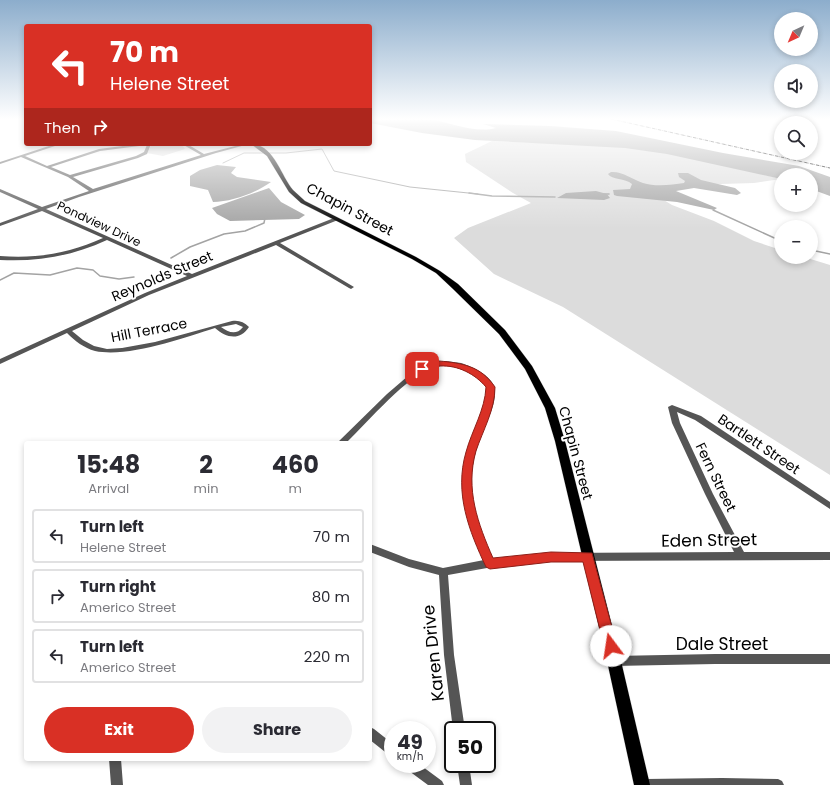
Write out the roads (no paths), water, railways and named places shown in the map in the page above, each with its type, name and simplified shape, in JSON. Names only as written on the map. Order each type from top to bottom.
[{"type":"main road","name":"Chapin Street","points":[[269,156],[294,195],[311,206],[438,272],[490,320],[529,368],[550,408],[560,440],[614,661],[642,785]]},
{"type":"street","points":[[0,163],[21,156],[70,176],[93,191]]},
{"type":"street","points":[[47,167],[83,156]]},
{"type":"street","points":[[70,176],[141,156]]},
{"type":"street","points":[[0,225],[93,191],[205,156]]},
{"type":"street","name":"Pondview Drive","points":[[1,192],[190,276]]},
{"type":"street","name":"Reynolds Street","points":[[0,362],[190,276],[278,243],[336,219]]},
{"type":"street","points":[[0,258],[23,260],[52,257],[76,251],[106,239]]},
{"type":"street","points":[[278,243],[351,288]]},
{"type":"street","name":"Hill Terrace","points":[[68,331],[88,346],[104,350],[142,346],[216,326]]},
{"type":"street","points":[[343,441],[401,385],[422,369],[439,364],[453,364],[469,369],[482,377],[491,387],[492,393],[471,453],[468,471],[467,497],[473,525],[490,564]]},
{"type":"street","name":"Bartlett Street","points":[[672,407],[698,418],[830,506]]},
{"type":"street","name":"Fern Street","points":[[672,407],[676,423],[709,494],[741,556]]},
{"type":"street","points":[[372,549],[409,563],[442,572]]},
{"type":"street","name":"Eden Street","points":[[442,572],[490,564],[551,557],[830,556]]},
{"type":"street","name":"Karen Drive","points":[[442,572],[458,721]]},
{"type":"street","name":"Dale Street","points":[[614,661],[715,659],[830,660]]},
{"type":"street","points":[[372,735],[384,745]]},
{"type":"street","points":[[115,761],[117,785]]},
{"type":"street","points":[[421,773],[438,785]]},
{"type":"street","points":[[464,773],[466,785]]},
{"type":"street","points":[[646,785],[778,785]]},
{"type":"waterway","points":[[223,163],[238,156]]},
{"type":"waterway","points":[[326,156],[334,171],[410,187],[472,193]]},
{"type":"waterway","points":[[472,193],[478,194]]},
{"type":"waterway","points":[[472,193],[492,196],[555,197]]},
{"type":"waterway","points":[[604,194],[609,194]]},
{"type":"waterway","points":[[713,210],[774,238]]},
{"type":"waterway","points":[[171,258],[190,247],[224,234],[245,231],[264,223],[265,218]]},
{"type":"waterway","points":[[818,251],[830,254]]},
{"type":"waterway","points":[[0,280],[14,273],[50,275],[77,268],[93,270],[100,276],[119,279],[134,277]]},
{"type":"railway","points":[[775,156],[830,168]]}]
